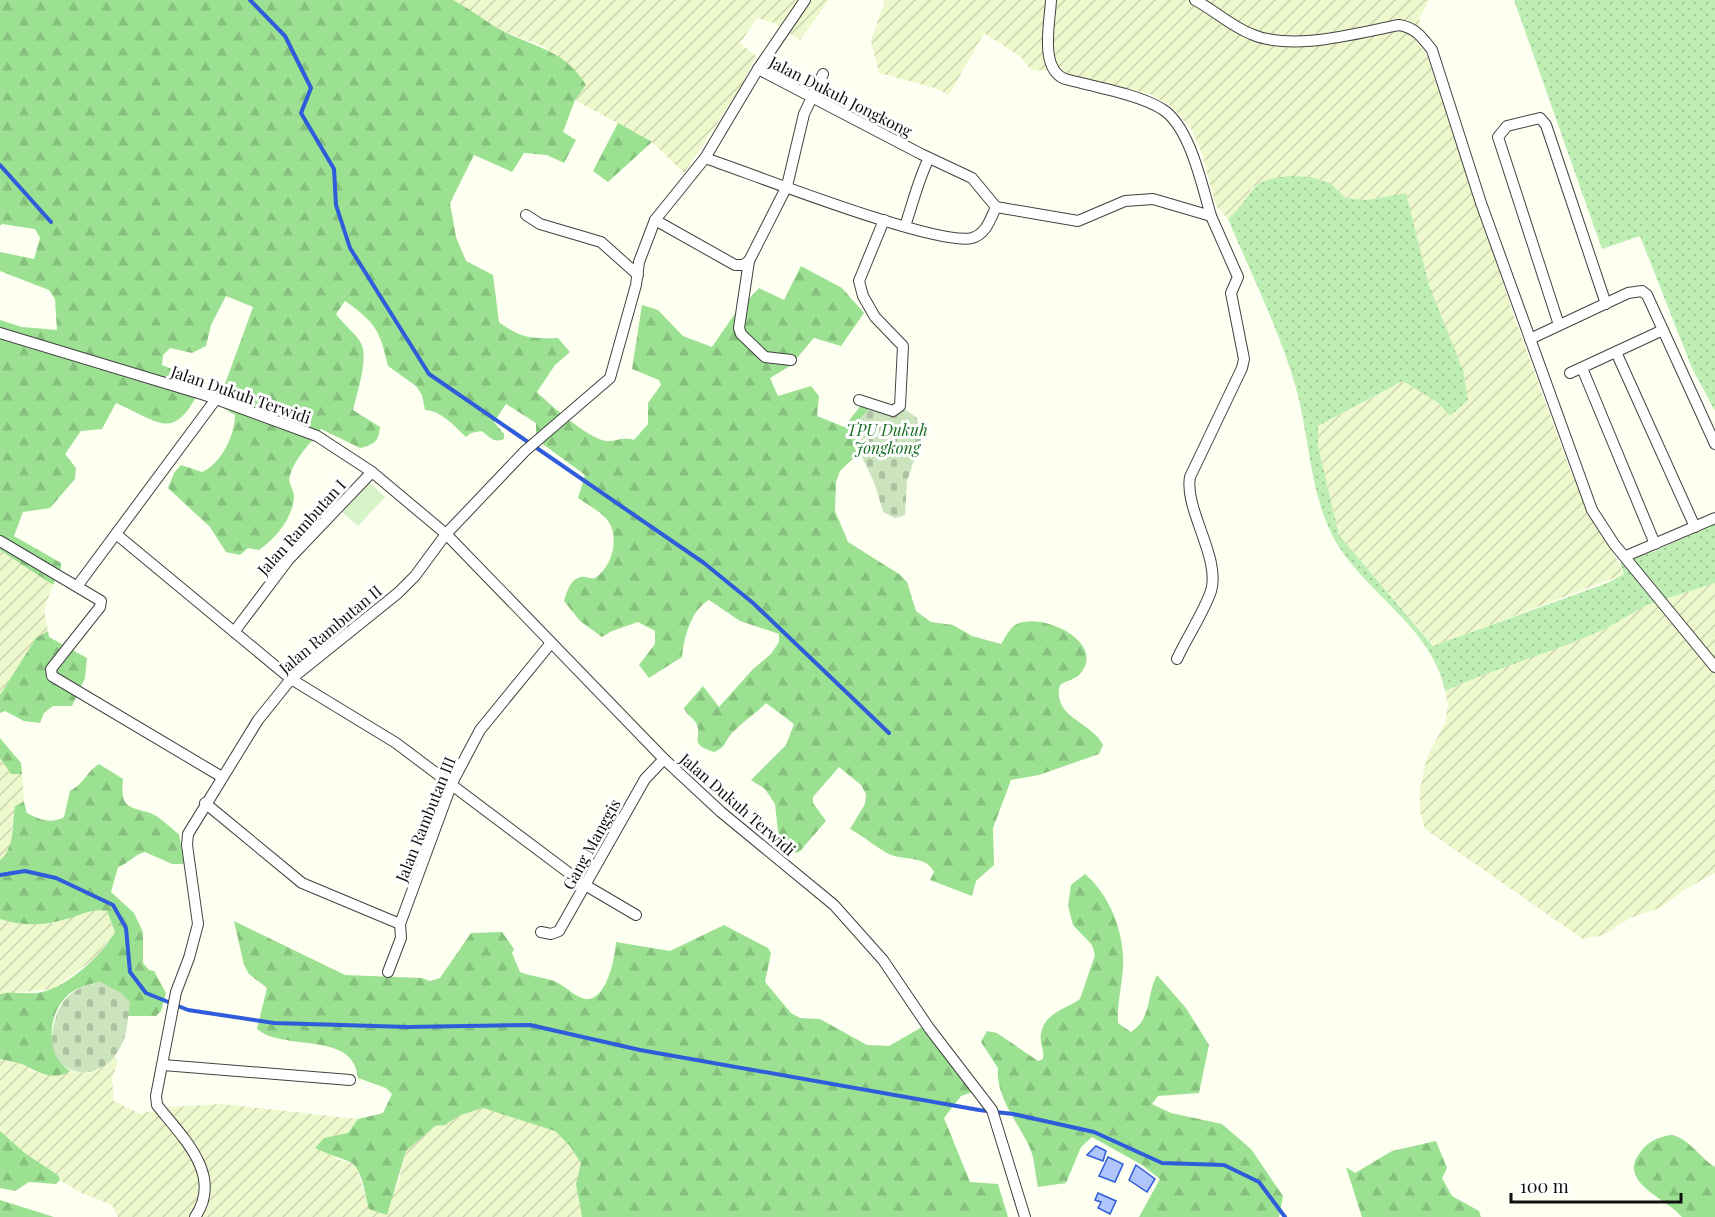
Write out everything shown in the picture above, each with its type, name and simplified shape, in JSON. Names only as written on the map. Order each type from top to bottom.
[{"type":"street","points":[[758,69],[806,0]]},
{"type":"street","points":[[1051,0],[1048,54],[1056,72],[1065,79],[1147,102],[1169,114],[1181,129],[1197,169],[1211,216],[1238,277],[1232,293],[1244,359],[1242,368],[1190,477],[1189,489],[1209,557],[1211,591],[1177,659]]},
{"type":"street","points":[[1195,0],[1250,34],[1274,41],[1320,40],[1399,25],[1409,27],[1421,34],[1432,51],[1481,203],[1592,510],[1614,544],[1715,666]]},
{"type":"street","name":"Jalan Dukuh Jongkong","points":[[446,534],[525,451],[610,378],[638,275],[639,262],[655,220],[705,158],[758,69],[972,178],[996,207]]},
{"type":"street","points":[[655,220],[735,265],[743,266],[748,261],[787,186],[795,161],[798,132],[823,74]]},
{"type":"street","points":[[1559,325],[1498,137],[1507,126],[1540,118],[1546,125],[1606,304]]},
{"type":"street","points":[[705,158],[884,220],[949,237],[971,238],[986,228],[996,207],[1078,221],[1125,201],[1153,199],[1211,216]]},
{"type":"street","points":[[905,226],[918,191],[918,182],[929,158]]},
{"type":"street","points":[[526,215],[540,224],[601,242],[638,275]]},
{"type":"street","points":[[859,400],[893,411],[900,406],[903,346],[875,317],[859,280],[884,220]]},
{"type":"street","points":[[748,261],[739,328],[741,334],[765,357],[791,360]]},
{"type":"street","points":[[1530,339],[1628,293],[1642,291],[1647,295],[1715,444]]},
{"type":"street","points":[[1570,373],[1663,330]]},
{"type":"street","name":"Jalan Dukuh Terwidi","points":[[0,333],[216,399],[317,436],[372,472],[446,534],[664,759],[721,813],[834,905],[883,960],[929,1028],[993,1114],[1025,1217]]},
{"type":"street","points":[[1616,352],[1695,527]]},
{"type":"street","points":[[1582,368],[1655,544]]},
{"type":"street","points":[[78,585],[216,399]]},
{"type":"street","name":"Jalan Rambutan I","points":[[234,632],[289,559],[372,472]]},
{"type":"street","points":[[1626,556],[1715,518]]},
{"type":"street","points":[[116,534],[291,679],[396,743],[585,885],[636,915]]},
{"type":"street","name":"Jalan Rambutan II","points":[[163,1065],[176,992],[189,958],[198,924],[187,845],[188,834],[258,720],[291,679],[398,593],[415,576],[446,534]]},
{"type":"street","points":[[0,541],[46,571],[78,585],[101,601],[51,669],[52,676],[222,777]]},
{"type":"street","name":"Jalan Rambutan III","points":[[388,972],[401,938],[400,924],[452,783],[480,730],[551,643]]},
{"type":"street","name":"Gang Manggis","points":[[540,932],[552,934],[559,931],[645,779],[664,759]]},
{"type":"street","points":[[205,803],[302,884],[400,924]]},
{"type":"street","points":[[195,1217],[204,1195],[203,1171],[200,1160],[157,1105],[163,1065],[350,1080]]},
{"type":"green space","points":[[0,0],[453,0],[501,30],[558,57],[577,73],[586,85],[575,100],[563,132],[576,140],[564,163],[547,155],[524,153],[512,172],[474,155],[450,203],[456,237],[466,261],[493,275],[499,322],[526,336],[558,338],[570,352],[555,365],[537,392],[568,419],[595,437],[606,441],[634,440],[648,424],[648,403],[661,385],[659,380],[632,369],[642,305],[658,310],[683,336],[712,347],[734,315],[759,288],[784,300],[801,266],[842,288],[864,313],[841,346],[814,338],[790,366],[770,378],[778,396],[811,386],[819,396],[817,416],[844,427],[862,404],[871,407],[855,444],[859,453],[840,471],[836,482],[835,511],[848,542],[899,574],[907,582],[916,611],[931,622],[953,625],[972,636],[1001,644],[1015,625],[1026,621],[1054,625],[1078,640],[1085,651],[1086,662],[1078,676],[1060,685],[1059,696],[1066,712],[1090,730],[1103,745],[1099,754],[1039,775],[1011,780],[993,828],[994,865],[976,881],[972,896],[930,880],[934,872],[926,863],[891,855],[850,829],[865,804],[866,794],[861,785],[839,767],[813,797],[813,803],[826,821],[801,850],[797,853],[787,851],[779,840],[775,804],[765,789],[751,780],[786,745],[794,724],[766,703],[733,732],[721,748],[714,752],[700,746],[696,723],[684,708],[703,686],[719,707],[753,669],[771,654],[779,642],[779,634],[740,621],[709,600],[697,610],[693,617],[682,657],[649,678],[639,665],[655,644],[655,631],[638,622],[602,637],[580,621],[564,601],[574,580],[581,577],[595,578],[605,568],[612,555],[614,540],[609,522],[578,498],[585,475],[536,439],[536,423],[506,404],[494,422],[504,434],[504,439],[497,441],[481,431],[471,433],[466,437],[442,416],[425,410],[422,395],[416,386],[388,366],[379,335],[370,321],[345,301],[336,314],[359,339],[364,357],[353,410],[380,427],[377,439],[372,444],[360,448],[321,429],[292,469],[289,481],[294,497],[287,520],[277,534],[259,550],[248,548],[240,555],[226,552],[210,527],[168,488],[174,473],[181,465],[202,472],[215,463],[226,448],[233,431],[235,415],[222,407],[225,384],[253,307],[226,296],[211,325],[206,346],[192,353],[170,348],[163,355],[162,365],[191,377],[201,387],[183,416],[175,422],[166,424],[156,422],[116,403],[102,429],[81,431],[65,454],[76,468],[75,479],[50,508],[23,512],[14,536],[61,563],[53,585],[0,550],[0,320],[22,327],[57,330],[55,299],[49,290],[0,271],[0,252],[34,259],[40,238],[35,229],[2,224],[0,226]]},
{"type":"green space","points":[[453,0],[829,0],[800,40],[774,23],[757,18],[740,43],[756,56],[740,89],[684,173],[652,142],[575,100],[586,85],[545,47],[501,30]]},
{"type":"green space","points":[[885,0],[1429,0],[1420,17],[1417,42],[1427,55],[1515,319],[1571,473],[1624,574],[1434,646],[1339,535],[1318,446],[1318,426],[1404,381],[1438,403],[1450,415],[1463,370],[1429,285],[1406,193],[1367,200],[1346,198],[1330,183],[1311,177],[1291,176],[1252,187],[1243,206],[1228,219],[1216,206],[1202,153],[1191,128],[1170,105],[1150,94],[1047,71],[1031,70],[1021,57],[984,33],[949,95],[935,88],[879,73],[871,41]]},
{"type":"green space","points":[[1514,0],[1715,0],[1715,411],[1692,368],[1640,236],[1602,249]]},
{"type":"green space","points":[[618,123],[652,142],[608,182],[593,171]]},
{"type":"green space","points":[[1311,177],[1330,183],[1346,198],[1367,200],[1406,193],[1429,285],[1463,370],[1468,400],[1450,416],[1438,403],[1403,381],[1318,426],[1318,446],[1339,535],[1433,646],[1607,583],[1624,574],[1620,563],[1655,551],[1715,523],[1715,583],[1647,605],[1607,628],[1572,643],[1445,691],[1437,666],[1424,645],[1409,625],[1355,569],[1328,526],[1317,494],[1296,388],[1274,324],[1228,219],[1258,185],[1276,178]]},
{"type":"green space","name":"TPU Dukuh Jongkong","points":[[877,403],[903,408],[917,418],[922,437],[907,481],[905,515],[895,518],[883,512],[857,439],[856,430],[859,421]]},
{"type":"green space","points":[[368,481],[385,497],[358,526],[341,511]]},
{"type":"green space","points":[[0,550],[53,585],[44,609],[48,631],[36,638],[0,695]]},
{"type":"green space","points":[[1715,583],[1715,873],[1684,890],[1660,908],[1630,918],[1604,935],[1583,939],[1425,829],[1420,811],[1420,789],[1427,757],[1445,723],[1448,705],[1445,691],[1572,643],[1607,628],[1647,605]]},
{"type":"green space","points":[[48,631],[49,637],[87,658],[85,678],[72,706],[53,706],[44,713],[40,723],[24,721],[5,711],[0,713],[0,695],[36,638]]},
{"type":"green space","points":[[0,738],[21,763],[22,774],[11,774],[0,758]]},
{"type":"green space","points":[[0,758],[17,774],[22,774],[24,802],[15,806],[10,846],[6,855],[0,860]]},
{"type":"green space","points":[[99,764],[123,779],[124,799],[129,806],[155,815],[179,834],[184,864],[172,864],[145,852],[141,853],[118,867],[111,892],[134,913],[143,932],[143,963],[149,970],[154,971],[166,993],[161,1011],[156,1016],[127,1016],[129,1002],[100,982],[72,992],[59,1006],[52,1026],[53,1047],[62,1064],[70,1071],[52,1076],[0,1059],[0,994],[37,993],[59,985],[92,961],[115,932],[107,911],[101,910],[41,924],[16,923],[0,919],[0,860],[11,843],[15,806],[24,802],[27,813],[36,818],[55,820],[64,817],[70,791]]},
{"type":"green space","points":[[1085,874],[1109,904],[1121,942],[1123,967],[1118,1023],[1131,1032],[1143,1020],[1157,975],[1186,1008],[1209,1045],[1199,1093],[1158,1096],[1152,1104],[1171,1113],[1222,1124],[1251,1149],[1283,1196],[1279,1217],[1139,1217],[1160,1179],[1142,1165],[1092,1137],[1081,1147],[1066,1183],[1038,1187],[1031,1151],[1000,1088],[998,1068],[981,1042],[987,1031],[997,1033],[1038,1061],[1043,1059],[1041,1037],[1046,1021],[1056,1012],[1080,999],[1095,955],[1092,945],[1073,925],[1068,906],[1071,885]]},
{"type":"green space","points":[[93,909],[107,911],[115,932],[95,958],[53,989],[0,994],[0,919],[21,924],[53,923]]},
{"type":"green space","points":[[234,921],[345,975],[421,978],[430,981],[440,978],[471,933],[502,932],[514,949],[512,953],[520,972],[556,982],[585,999],[593,998],[604,986],[612,967],[616,942],[670,951],[724,925],[768,948],[771,953],[765,982],[791,1013],[800,1018],[820,1019],[867,1045],[889,1046],[922,1027],[975,1091],[961,1096],[944,1118],[970,1182],[998,1184],[1008,1217],[582,1217],[576,1184],[581,1163],[570,1146],[555,1131],[483,1108],[461,1115],[445,1125],[435,1126],[406,1151],[387,1215],[369,1209],[361,1177],[354,1165],[315,1148],[324,1138],[348,1133],[358,1119],[383,1113],[392,1094],[386,1088],[358,1078],[354,1063],[344,1053],[331,1047],[269,1036],[257,1029],[267,988],[249,974],[244,965]]},
{"type":"green space","points":[[100,982],[121,993],[130,1002],[124,1039],[114,1057],[102,1067],[88,1072],[74,1071],[63,1065],[55,1053],[52,1037],[56,1017],[63,1003],[72,993],[84,986]]},
{"type":"green space","points":[[114,1056],[118,1060],[112,1079],[114,1101],[140,1114],[170,1107],[221,1104],[358,1119],[348,1133],[324,1138],[336,1159],[351,1163],[357,1169],[369,1209],[398,1185],[406,1151],[435,1126],[445,1125],[461,1115],[483,1108],[534,1123],[555,1131],[570,1146],[581,1163],[576,1184],[582,1217],[118,1217],[112,1205],[82,1193],[60,1180],[58,1175],[26,1154],[0,1131],[0,1059],[23,1064],[32,1071],[54,1076],[70,1071],[89,1073],[99,1070]]},
{"type":"green space","points":[[0,1131],[26,1154],[58,1175],[60,1180],[56,1184],[29,1182],[15,1191],[0,1188]]},
{"type":"green space","points":[[1671,1135],[1683,1140],[1715,1167],[1715,1217],[1682,1217],[1647,1190],[1635,1174],[1634,1164],[1645,1146]]},
{"type":"green space","points":[[1436,1141],[1447,1168],[1442,1178],[1452,1196],[1479,1211],[1481,1217],[1362,1217],[1346,1167],[1355,1173],[1392,1151]]},
{"type":"green space","points":[[0,1200],[54,1217],[0,1217]]},
{"type":"water","points":[[1096,1146],[1106,1151],[1103,1161],[1087,1155]]},
{"type":"water","points":[[1108,1157],[1123,1164],[1115,1182],[1099,1176]]},
{"type":"water","points":[[1136,1165],[1155,1179],[1147,1192],[1129,1180]]},
{"type":"water","points":[[1098,1193],[1116,1201],[1110,1214],[1098,1208],[1101,1202],[1095,1200]]},
{"type":"waterway","points":[[250,0],[285,36],[311,88],[301,113],[334,169],[336,205],[350,248],[429,374],[704,563],[753,603],[889,733]]},
{"type":"waterway","points":[[0,165],[51,222]]},
{"type":"waterway","points":[[0,875],[25,871],[56,878],[113,905],[126,928],[130,972],[146,993],[188,1010],[274,1023],[408,1027],[530,1025],[640,1050],[979,1110],[1013,1114],[1094,1132],[1162,1163],[1224,1165],[1259,1182],[1285,1217]]}]
